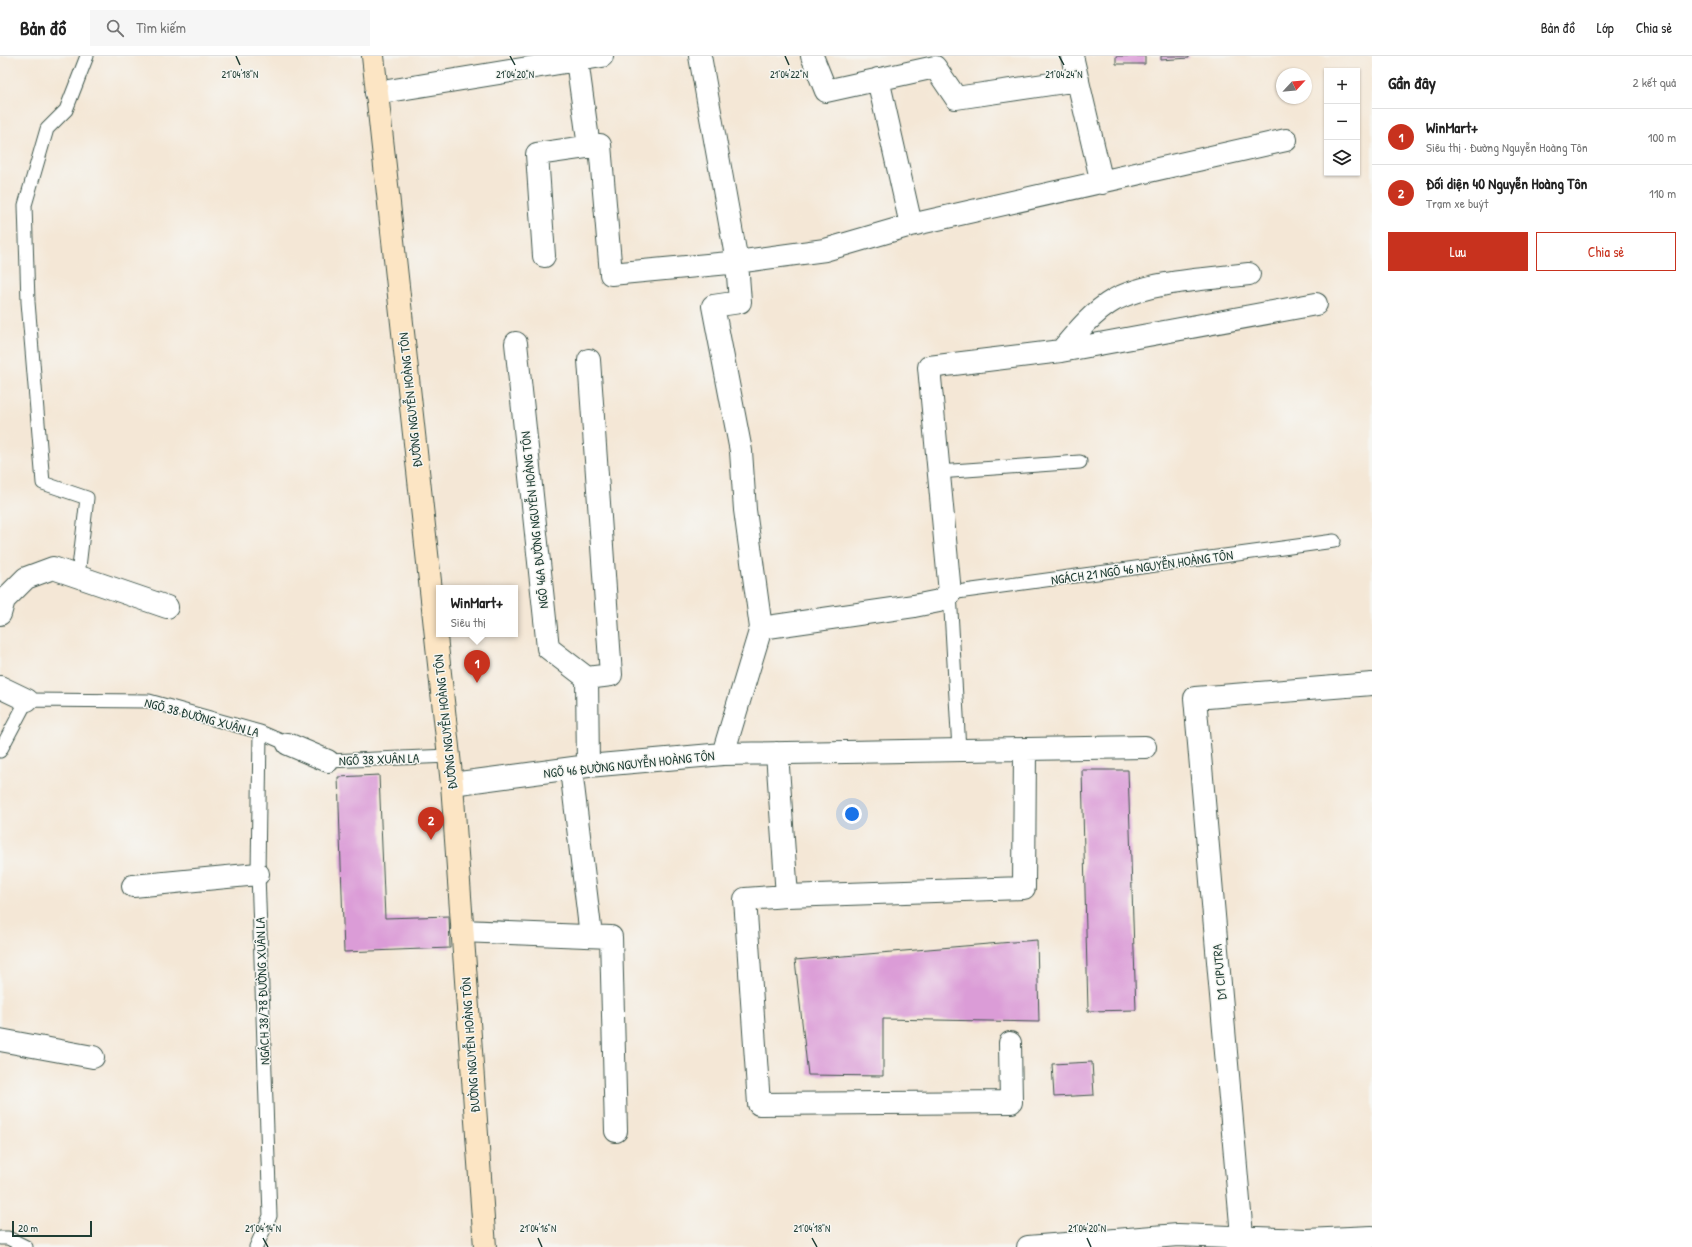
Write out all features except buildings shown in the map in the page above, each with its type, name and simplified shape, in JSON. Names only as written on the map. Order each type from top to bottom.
[{"type":"main road","name":"ĐƯỜNG NGUYỄN HOÀNG TÔN","points":[[372,56],[452,784],[485,1247]]},
{"type":"street","points":[[700,56],[737,262],[740,302],[713,306],[741,451],[745,510],[761,628],[914,606],[939,601],[950,593],[929,367],[1061,350],[1316,304]]},
{"type":"street","points":[[812,56],[826,91],[934,67],[956,98],[1078,80]]},
{"type":"street","points":[[1072,56],[1102,184]]},
{"type":"street","points":[[376,93],[532,62],[592,57],[589,147]]},
{"type":"street","points":[[878,79],[911,225]]},
{"type":"street","points":[[544,256],[537,154],[600,145],[611,274],[737,262],[825,250],[911,225],[1102,184],[1286,140]]},
{"type":"street","points":[[1061,350],[1079,330],[1114,300],[1154,286],[1249,274]]},
{"type":"street","name":"NGÕ 46A ĐƯỜNG NGUYỄN HOÀNG TÔN","points":[[516,343],[548,648],[587,678]]},
{"type":"street","points":[[589,360],[611,675],[587,678],[580,767],[591,936]]},
{"type":"street","points":[[0,614],[4,600],[26,578],[53,568],[166,607]]},
{"type":"street","name":"NGÕ 46 ĐƯỜNG NGUYỄN HOÀNG TÔN","points":[[452,784],[580,767],[723,754],[761,628]]},
{"type":"street","name":"D1 CIPUTRA","points":[[1246,1244],[1195,698],[1372,684]]},
{"type":"street","points":[[0,687],[27,700]]},
{"type":"street","name":"NGÕ 38 XUÂN LA","points":[[288,744],[328,761]]},
{"type":"street","points":[[723,754],[1145,747]]},
{"type":"street","points":[[1010,1043],[1011,1102],[759,1104],[745,899],[787,896],[1024,888],[1025,749]]},
{"type":"street","points":[[777,753],[787,896]]},
{"type":"street","points":[[133,886],[258,874]]},
{"type":"street","points":[[462,931],[611,937],[616,1131]]},
{"type":"street","points":[[0,1040],[93,1057]]},
{"type":"street","points":[[1028,1247],[1178,1235],[1246,1244],[1372,1237]]},
{"type":"lane","points":[[78,576],[87,498],[43,483],[28,302],[25,204],[47,128],[66,110],[87,56]]},
{"type":"lane","points":[[938,472],[1080,462]]},
{"type":"lane","name":"NGÁCH 21 NGÕ 46 NGUYỄN HOÀNG TÔN","points":[[950,593],[1334,541]]},
{"type":"lane","points":[[950,593],[959,750]]},
{"type":"lane","points":[[0,751],[27,700]]},
{"type":"lane","name":"NGÕ 38 ĐƯỜNG XUÂN LA","points":[[27,700],[149,701],[260,732],[288,744]]},
{"type":"lane","name":"NGÁCH 38/78 ĐƯỜNG XUÂN LA","points":[[256,1247],[270,1216],[258,874],[260,732]]},
{"type":"lane","name":"NGÕ 38 XUÂN LA","points":[[328,761],[449,756]]},
{"type":"lane","points":[[0,1238],[8,1238],[26,1247]]},
{"type":"place","name":"WinMart+","points":[[477,683]]},
{"type":"place","name":"Đối diện 40 Nguyễn Hoàng Tôn","points":[[431,840]]}]
